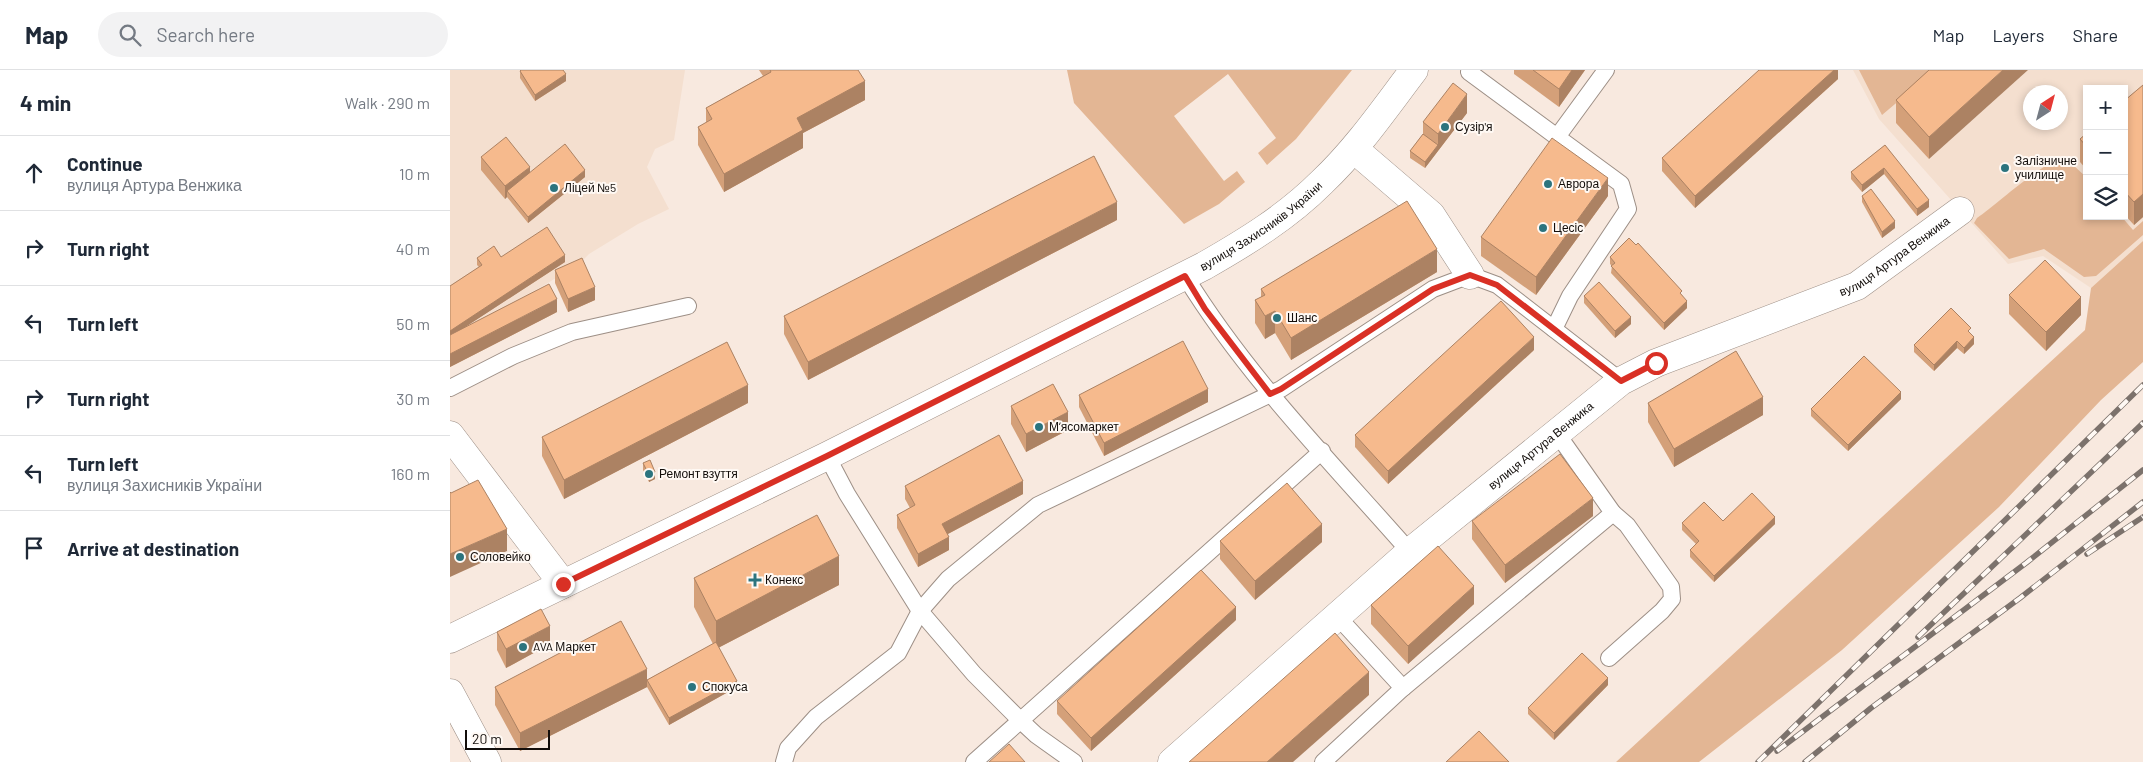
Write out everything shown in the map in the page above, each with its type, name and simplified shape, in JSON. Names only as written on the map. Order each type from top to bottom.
[{"type":"street","name":"вулиця Захисників України","points":[[450,639],[827,456],[1185,276],[1256,236],[1286,214],[1322,183],[1354,148],[1414,70]]},
{"type":"street","points":[[1354,148],[1431,215],[1470,275]]},
{"type":"street","name":"вулиця Артура Венжика","points":[[1172,762],[1410,552],[1621,381],[1656,363],[1857,286],[1960,211]]},
{"type":"street","points":[[450,435],[563,584]]},
{"type":"street","points":[[450,693],[486,762]]},
{"type":"lane","points":[[1557,137],[1606,70]]},
{"type":"lane","points":[[1469,72],[1621,184],[1628,209],[1570,296],[1554,329]]},
{"type":"lane","points":[[784,762],[788,748],[816,717],[898,652],[920,611],[948,579],[1038,505],[1281,389],[1433,289],[1470,275],[1497,285],[1621,381]]},
{"type":"lane","points":[[1185,276],[1205,309],[1270,394],[1410,552]]},
{"type":"lane","points":[[450,388],[513,356],[572,332],[688,306]]},
{"type":"lane","points":[[1556,432],[1613,513],[1627,525],[1672,587],[1672,599],[1662,611],[1609,658]]},
{"type":"lane","points":[[974,762],[1322,451]]},
{"type":"lane","points":[[827,456],[847,494],[920,611],[974,674],[1021,721],[1036,735],[1074,762]]},
{"type":"lane","points":[[1323,762],[1403,688],[1613,513]]},
{"type":"lane","points":[[1338,616],[1403,688]]},
{"type":"shaded area","name":"Ліцей №5","points":[[450,70],[685,70],[674,140],[655,149],[647,167],[669,209],[638,224],[589,254],[578,265],[450,341]]},
{"type":"shaded area","points":[[1067,70],[1352,70],[1296,139],[1267,165],[1258,153],[1276,138],[1228,74],[1174,116],[1224,181],[1237,171],[1245,182],[1219,204],[1184,224],[1074,103]]},
{"type":"shaded area","name":"Залізничне училище","points":[[1853,70],[2143,70],[2143,241],[2091,288],[2043,256],[2008,264],[1879,119]]},
{"type":"shaded area","points":[[1859,70],[1944,70],[1908,93],[1882,115]]},
{"type":"shaded area","points":[[2060,159],[2070,162],[2083,174],[2083,220],[2124,220],[2133,230],[2143,221],[2143,235],[2096,276],[2084,277],[2044,249],[2009,259],[1974,223],[1977,218],[2051,163]]},
{"type":"shaded area","points":[[2143,241],[2143,362],[2101,400],[1999,507],[1842,650],[1699,762],[1616,762],[2085,330],[2091,288]]},
{"type":"building","points":[[521,70],[563,70],[566,74],[535,95]]},
{"type":"building","points":[[770,70],[858,70],[865,81],[797,118],[803,130],[724,174],[698,127],[712,119],[706,108],[771,72]]},
{"type":"building","points":[[1533,70],[1572,70],[1559,89]]},
{"type":"building","points":[[1759,70],[1834,70],[1695,196],[1662,158]]},
{"type":"building","points":[[1929,70],[2003,70],[1929,137],[1896,100]]},
{"type":"building","points":[[1453,83],[1467,94],[1438,134],[1423,122]]},
{"type":"building","points":[[2143,85],[2143,194],[2134,202],[2128,195],[2128,98]]},
{"type":"building","points":[[1423,134],[1438,145],[1425,162],[1410,151]]},
{"type":"building","points":[[506,137],[530,167],[505,186],[481,157]]},
{"type":"building","name":"Цесіс","points":[[1552,138],[1608,178],[1536,277],[1481,237]]},
{"type":"building","points":[[565,144],[585,170],[528,217],[507,191]]},
{"type":"building","points":[[1885,145],[1929,200],[1917,209],[1884,168],[1862,185],[1851,172]]},
{"type":"building","points":[[1094,156],[1117,202],[808,362],[784,316]]},
{"type":"building","points":[[1871,189],[1895,221],[1882,232],[1862,196]]},
{"type":"building","points":[[1407,201],[1437,249],[1291,338],[1275,311],[1265,316],[1255,300],[1265,295],[1261,289]]},
{"type":"building","points":[[547,227],[565,255],[450,331],[450,286],[482,265],[477,258],[494,246],[501,257]]},
{"type":"building","points":[[1629,238],[1636,245],[1638,243],[1682,291],[1680,293],[1687,301],[1664,323],[1611,266],[1615,263],[1610,257]]},
{"type":"building","points":[[582,258],[595,287],[568,299],[555,270]]},
{"type":"building","points":[[2045,260],[2081,297],[2046,332],[2009,295]]},
{"type":"building","points":[[1599,282],[1631,317],[1615,331],[1584,296]]},
{"type":"building","points":[[549,284],[557,299],[450,354],[450,335]]},
{"type":"building","points":[[1501,301],[1534,337],[1388,471],[1355,435]]},
{"type":"building","points":[[1951,308],[1971,328],[1968,331],[1974,337],[1964,348],[1957,341],[1934,365],[1914,345]]},
{"type":"building","points":[[1183,341],[1208,389],[1104,443],[1079,395]]},
{"type":"building","points":[[727,342],[748,385],[564,480],[542,437]]},
{"type":"building","points":[[1736,351],[1763,397],[1674,449],[1648,403]]},
{"type":"building","points":[[1864,356],[1901,392],[1848,445],[1811,409]]},
{"type":"building","points":[[1053,384],[1068,412],[1026,434],[1011,406]]},
{"type":"building","points":[[999,435],[1023,481],[942,524],[949,537],[918,554],[897,515],[915,505],[905,486]]},
{"type":"building","points":[[1560,454],[1593,498],[1505,565],[1472,521]]},
{"type":"building","points":[[650,460],[655,472],[649,475],[643,463]]},
{"type":"building","points":[[478,480],[507,529],[450,554],[450,492]]},
{"type":"building","points":[[1287,483],[1322,524],[1255,581],[1220,541]]},
{"type":"building","points":[[1752,493],[1775,517],[1714,576],[1690,550],[1699,541],[1682,523],[1704,502],[1723,521]]},
{"type":"building","points":[[817,515],[839,556],[716,621],[694,578]]},
{"type":"building","points":[[1438,546],[1474,586],[1408,646],[1371,605]]},
{"type":"building","points":[[1201,570],[1236,607],[1091,738],[1057,701]]},
{"type":"building","points":[[541,609],[550,626],[506,649],[497,632]]},
{"type":"building","points":[[621,621],[647,669],[520,733],[495,687]]},
{"type":"building","points":[[1335,633],[1369,672],[1267,762],[1189,762]]},
{"type":"building","name":"Спокуса","points":[[716,642],[737,681],[669,718],[647,680]]},
{"type":"building","points":[[1582,653],[1608,678],[1554,733],[1528,708]]},
{"type":"building","points":[[1479,731],[1509,762],[1446,762]]},
{"type":"building","points":[[1009,744],[1025,762],[989,762]]},
{"type":"railway","points":[[1758,762],[2143,385]]},
{"type":"railway","points":[[1918,637],[2143,423]]},
{"type":"railway","points":[[1777,751],[2026,563],[2143,470]]},
{"type":"railway","points":[[1805,762],[1871,708],[2020,598],[2143,502]]},
{"type":"railway","points":[[2087,554],[2143,517]]},
{"type":"place","name":"Сузір'я","points":[[1445,127]]},
{"type":"place","name":"Залізничне училище","points":[[2005,168]]},
{"type":"place","name":"Аврора","points":[[1548,184]]},
{"type":"place","name":"Ліцей №5","points":[[554,188]]},
{"type":"place","name":"Цесіс","points":[[1543,228]]},
{"type":"place","name":"Шанс","points":[[1277,318]]},
{"type":"place","name":"Мʼясомаркет","points":[[1039,427]]},
{"type":"place","name":"Ремонт взуття","points":[[649,474]]},
{"type":"place","name":"Соловейко","points":[[460,557]]},
{"type":"place","name":"Конекс","points":[[755,580]]},
{"type":"place","name":"AVA Маркет","points":[[523,647]]},
{"type":"place","name":"Спокуса","points":[[692,687]]},
{"type":"route","points":[[563,584],[827,456],[1185,276],[1205,309],[1270,394],[1281,389],[1433,289],[1470,275],[1497,285],[1621,381],[1656,363]]}]
